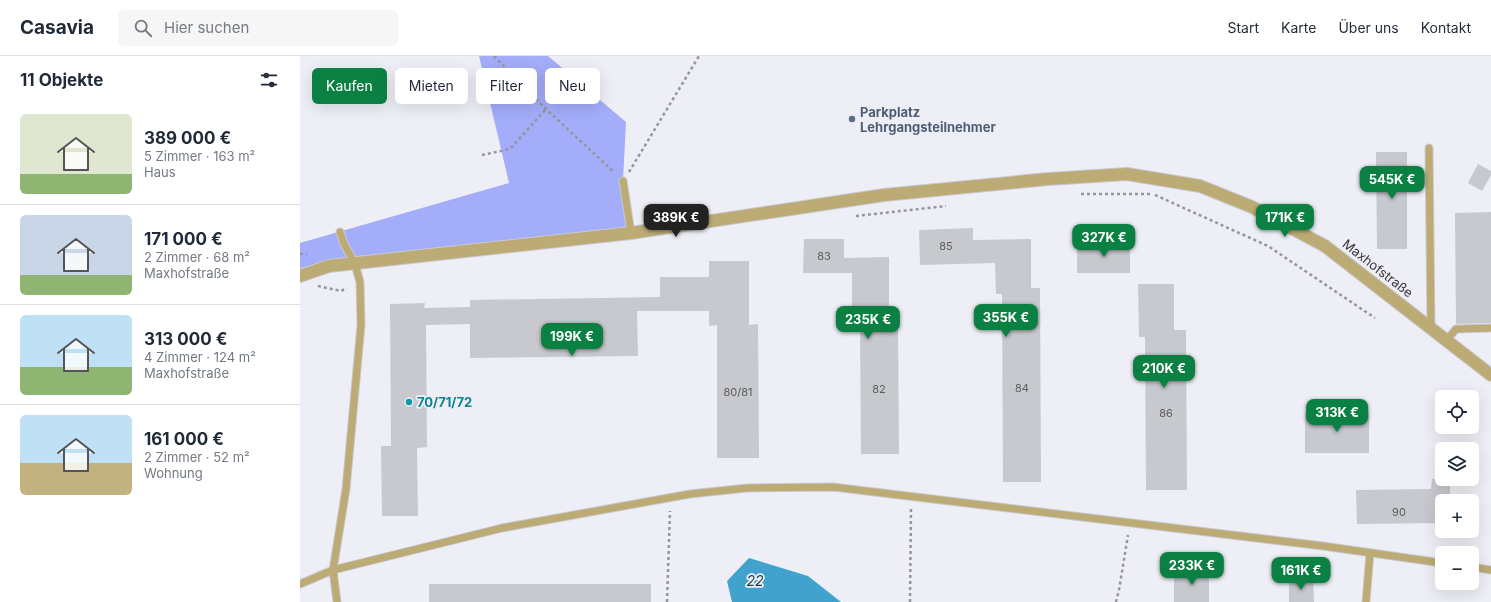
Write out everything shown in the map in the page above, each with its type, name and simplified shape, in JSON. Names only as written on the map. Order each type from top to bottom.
[{"type":"street","name":"Maxhofstraße","points":[[300,276],[329,266],[631,233],[884,195],[1048,179],[1127,174],[1200,186],[1252,207],[1326,246],[1491,375]]},
{"type":"lane","points":[[1429,148],[1431,327]]},
{"type":"lane","points":[[623,181],[631,233]]},
{"type":"lane","points":[[337,602],[333,570],[346,489],[361,325],[360,282],[355,264],[344,244],[340,232]]},
{"type":"lane","points":[[1447,340],[1456,328],[1491,328]]},
{"type":"lane","points":[[300,584],[333,570],[502,528],[690,494],[747,488],[833,488],[1130,523],[1435,562]]},
{"type":"lane","points":[[1366,602],[1370,553]]},
{"type":"lane","points":[[1479,568],[1491,570]]},
{"type":"path","points":[[494,56],[546,109],[623,181],[700,56]]},
{"type":"path","points":[[482,155],[510,149],[546,109]]},
{"type":"path","points":[[1077,194],[1154,194],[1268,246],[1375,318]]},
{"type":"path","points":[[855,216],[948,206]]},
{"type":"path","points":[[903,211],[903,216]]},
{"type":"path","points":[[300,254],[307,254]]},
{"type":"path","points":[[318,286],[340,291],[360,282]]},
{"type":"path","points":[[910,602],[911,497]]},
{"type":"path","points":[[667,602],[670,498]]},
{"type":"path","points":[[1116,602],[1130,523]]},
{"type":"shaded area","points":[[479,56],[548,56],[562,68],[545,68],[545,104],[600,104],[600,100],[626,122],[623,181],[631,233],[355,264],[300,276],[300,243],[509,183],[490,104],[537,104],[537,68],[482,68]]},
{"type":"water","name":"22","points":[[749,558],[808,576],[841,602],[732,602],[727,581]]},
{"type":"building","points":[[1376,152],[1407,152],[1407,249],[1377,249]]},
{"type":"building","points":[[1478,164],[1491,171],[1491,175],[1482,191],[1468,183]]},
{"type":"building","points":[[1491,212],[1491,323],[1456,324],[1455,213]]},
{"type":"building","points":[[973,228],[973,240],[1031,239],[1031,288],[1040,288],[1041,482],[1003,482],[1002,294],[996,294],[995,263],[920,265],[919,230]]},
{"type":"building","points":[[804,239],[844,239],[844,258],[889,257],[889,324],[898,325],[899,454],[861,454],[860,325],[852,325],[852,273],[803,273]]},
{"type":"building","points":[[1077,243],[1130,243],[1130,273],[1077,273]]},
{"type":"building","name":"70/71/72","points":[[709,261],[749,261],[749,325],[758,324],[759,458],[717,458],[717,325],[709,326],[709,311],[637,311],[638,356],[470,358],[470,324],[426,325],[427,447],[417,448],[418,516],[382,516],[381,446],[391,446],[390,304],[425,303],[424,308],[470,307],[470,300],[660,297],[660,277],[709,277]]},
{"type":"building","points":[[1138,284],[1174,284],[1174,330],[1186,330],[1187,490],[1146,490],[1145,337],[1139,337]]},
{"type":"building","points":[[1305,413],[1369,413],[1369,453],[1305,453]]},
{"type":"building","points":[[1432,479],[1435,479],[1435,486],[1450,486],[1450,494],[1435,494],[1435,523],[1357,524],[1356,490],[1431,489]]},
{"type":"building","points":[[1174,570],[1209,570],[1209,602],[1174,602]]},
{"type":"building","points":[[1289,579],[1313,579],[1314,602],[1289,602]]},
{"type":"building","points":[[429,584],[651,584],[651,602],[429,602]]},
{"type":"place","name":"Parkplatz Lehrgangsteilnehmer","points":[[852,119]]},
{"type":"place","name":"70/71/72","points":[[409,402]]}]
